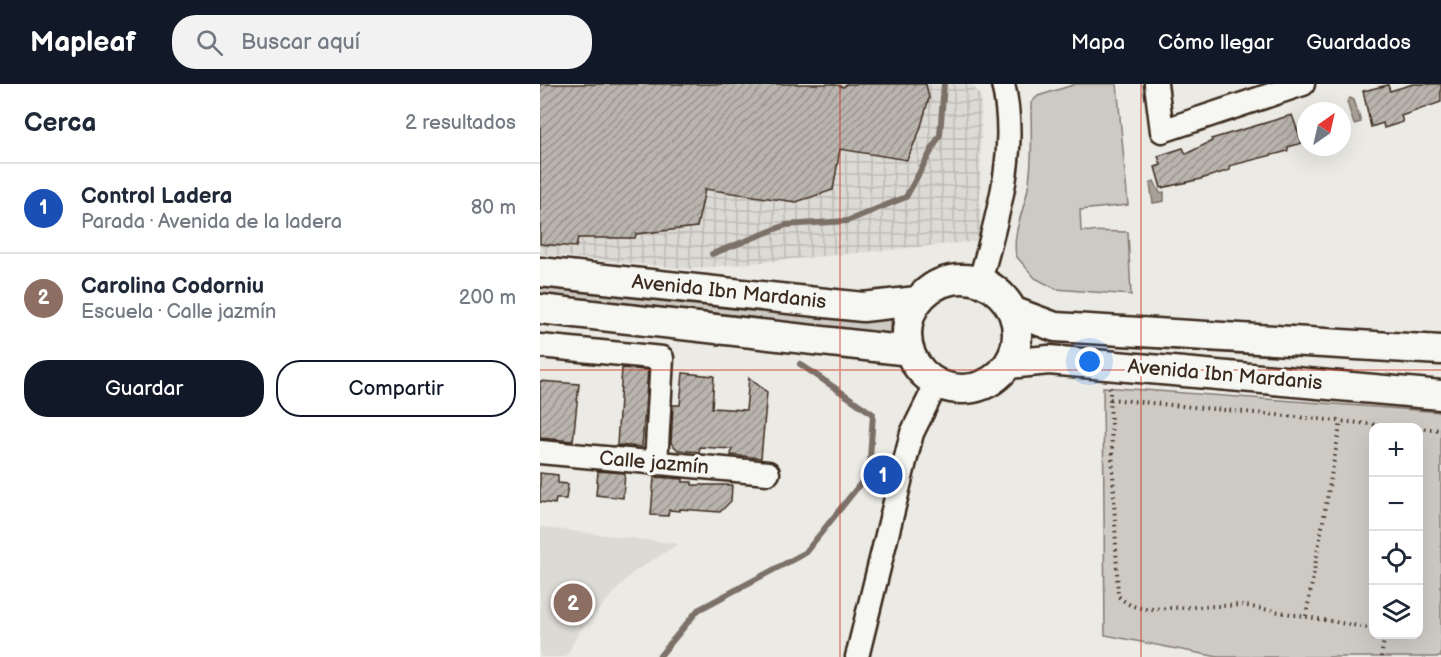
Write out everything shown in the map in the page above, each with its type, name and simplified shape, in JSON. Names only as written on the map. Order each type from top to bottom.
[{"type":"main road","name":"Avenida Ibn Mardanis","points":[[540,272],[863,307],[917,301]]},
{"type":"main road","points":[[962,279],[980,281],[1004,298],[1012,311],[1017,329],[1016,347],[1008,364],[998,376],[984,384],[969,388],[953,388],[938,383],[926,375],[910,351],[907,334],[910,317],[917,301],[930,289],[945,281],[962,279]]},
{"type":"main road","name":"Avenida Ibn Mardanis","points":[[540,309],[910,351]]},
{"type":"main road","name":"Avenida Ibn Mardanis","points":[[1012,311],[1054,327],[1441,350]]},
{"type":"main road","name":"Avenida Ibn Mardanis","points":[[1008,364],[1049,360],[1441,395]]},
{"type":"street","points":[[1156,84],[1162,131],[1303,84]]},
{"type":"street","points":[[980,281],[1007,171],[1010,86]]},
{"type":"street","points":[[540,346],[662,358],[656,464]]},
{"type":"street","points":[[857,657],[912,433],[938,383]]},
{"type":"street","name":"Calle jazmín","points":[[540,452],[768,473]]},
{"type":"path","points":[[1110,365],[1118,596],[1136,608],[1204,608],[1241,604],[1369,627]]},
{"type":"path","points":[[1110,399],[1369,424]]},
{"type":"path","points":[[1306,616],[1341,421]]},
{"type":"path","points":[[1423,429],[1441,430]]},
{"type":"path","points":[[1381,657],[1384,639]]},
{"type":"shaded area","points":[[540,84],[972,84],[981,97],[980,241],[690,269],[540,254]]},
{"type":"shaded area","points":[[1076,84],[1117,84],[1128,205],[1080,210],[1081,231],[1128,232],[1131,295],[1056,289],[1035,278],[1016,256],[1017,230],[1030,177],[1031,103],[1038,96]]},
{"type":"shaded area","points":[[1350,98],[1354,100],[1361,122],[1354,124],[1351,102],[1347,102]]},
{"type":"shaded area","points":[[1154,181],[1160,193],[1164,192],[1164,201],[1153,203],[1150,184]]},
{"type":"shaded area","points":[[540,286],[891,319],[891,335],[540,298]]},
{"type":"shaded area","points":[[1103,387],[1441,412],[1441,657],[1218,657],[1105,635]]},
{"type":"shaded area","points":[[540,527],[678,544],[631,574],[579,632],[566,657],[540,657]]},
{"type":"building","points":[[540,84],[833,84],[844,87],[846,84],[926,84],[929,98],[920,130],[907,160],[840,149],[833,190],[796,202],[705,189],[697,227],[636,234],[635,238],[578,238],[576,247],[540,244]]},
{"type":"building","points":[[1413,84],[1441,84],[1441,102],[1401,116],[1403,122],[1384,128],[1383,123],[1371,127],[1363,91],[1388,85],[1390,91]]},
{"type":"building","points":[[1292,115],[1297,129],[1297,144],[1288,147],[1288,151],[1229,166],[1230,170],[1201,179],[1161,188],[1155,167],[1161,165],[1158,156],[1183,148],[1186,154],[1212,141],[1211,139]]},
{"type":"building","points":[[622,368],[648,370],[642,447],[617,445]]},
{"type":"building","points":[[683,373],[714,376],[712,408],[746,410],[749,378],[767,392],[761,458],[731,455],[732,449],[700,447],[699,452],[678,450],[671,443],[673,405],[680,405]]},
{"type":"building","points":[[540,381],[579,384],[573,441],[540,438]]},
{"type":"building","points":[[598,471],[625,473],[623,498],[596,495]]},
{"type":"building","points":[[540,473],[558,475],[558,483],[568,484],[566,499],[556,499],[555,504],[540,502]]},
{"type":"building","points":[[654,477],[683,479],[683,482],[692,482],[692,485],[732,485],[731,501],[720,512],[680,509],[680,511],[669,510],[668,516],[651,515]]},
{"type":"waterway","points":[[712,254],[786,225],[847,221],[906,197],[940,135],[944,84]]},
{"type":"waterway","points":[[659,657],[698,610],[805,553],[869,473],[873,414],[800,364]]},
{"type":"place","name":"Control Ladera","points":[[883,475]]},
{"type":"place","name":"Carolina Codorniu","points":[[573,603]]}]
